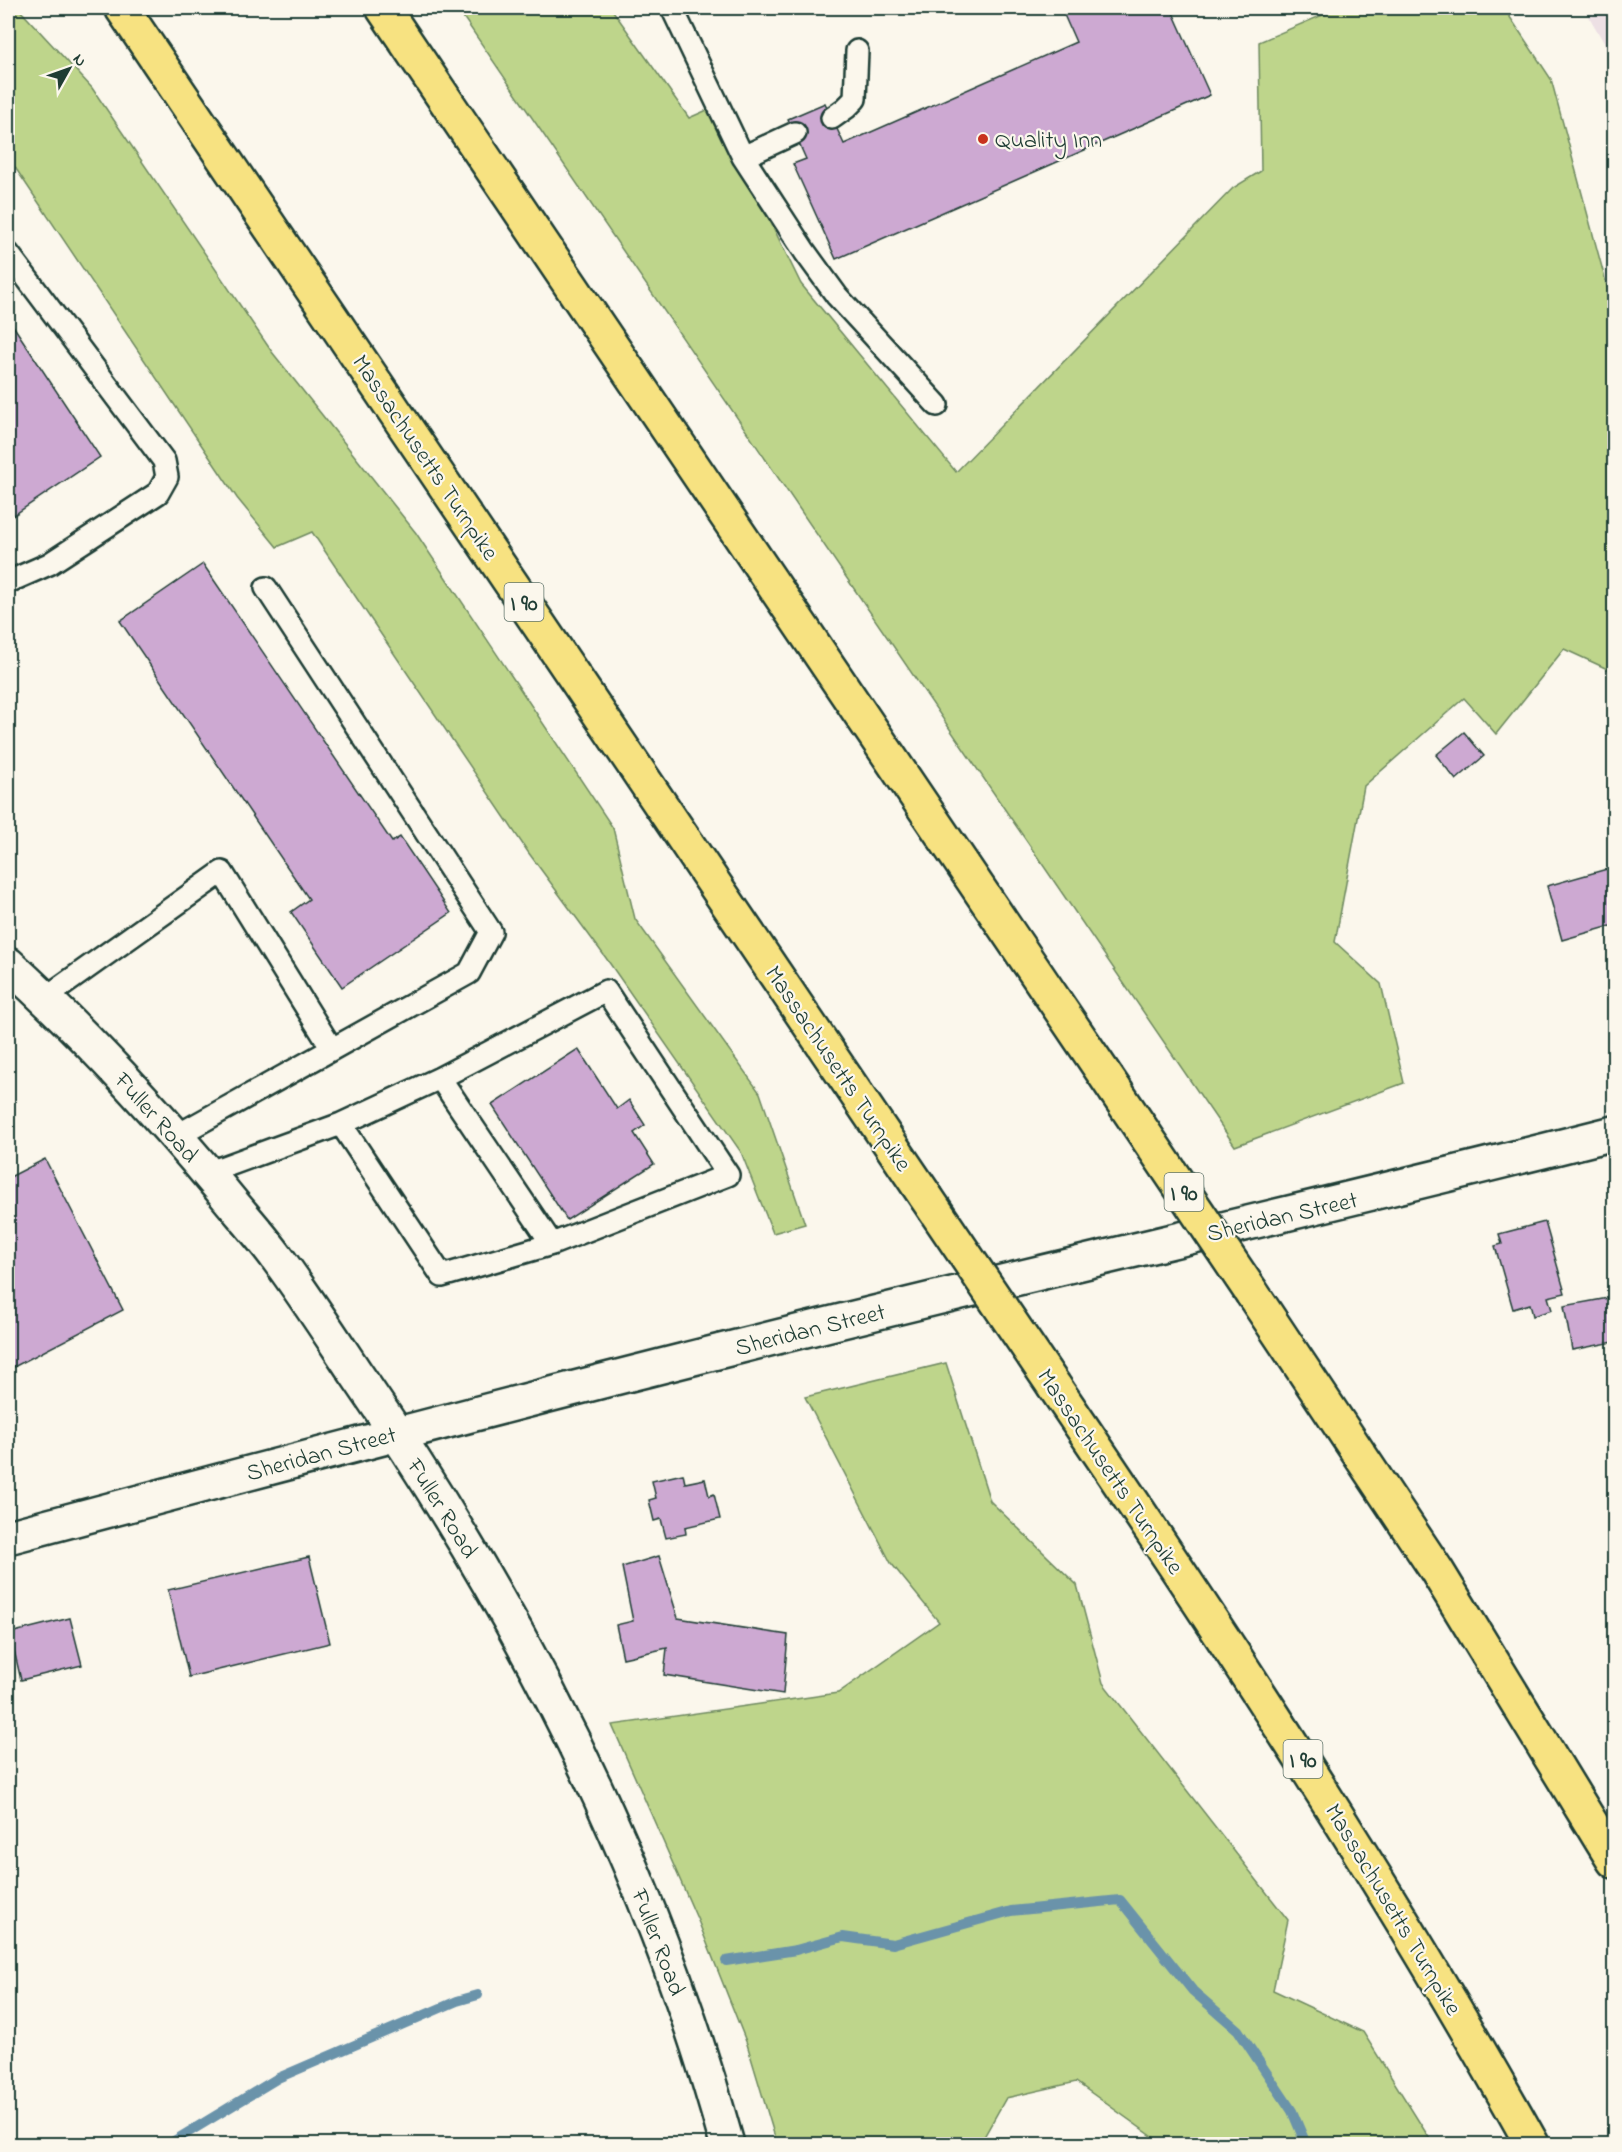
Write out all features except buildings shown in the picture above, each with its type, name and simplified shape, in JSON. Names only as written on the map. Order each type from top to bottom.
[{"type":"highway","name":"Massachusetts Turnpike","points":[[122,8],[1139,1511],[1311,1772],[1473,2038],[1532,2145]]},
{"type":"highway","name":"I 90","points":[[383,8],[1252,1293],[1437,1571],[1614,1861]]},
{"type":"street","name":"Fuller Road","points":[[8,964],[63,1014],[176,1136],[276,1256],[397,1433],[497,1595],[599,1795],[658,1934],[692,2027],[727,2145]]},
{"type":"street","name":"Sheridan Street","points":[[8,1537],[397,1433],[744,1345],[1357,1198],[1614,1133]]},
{"type":"lane","points":[[672,8],[742,158],[837,296],[937,405]]},
{"type":"lane","points":[[832,118],[855,99],[857,51]]},
{"type":"lane","points":[[742,158],[795,133]]},
{"type":"lane","points":[[8,253],[164,460],[167,477],[158,493],[49,564],[8,582]]},
{"type":"lane","points":[[176,1136],[469,973],[491,932],[266,588]]},
{"type":"lane","points":[[45,998],[222,872],[332,1049]]},
{"type":"lane","points":[[207,1173],[341,1124],[440,1078],[606,991],[728,1175],[552,1244],[442,1276],[341,1124]]},
{"type":"lane","points":[[440,1078],[552,1244]]},
{"type":"shaded area","points":[[1584,8],[1614,8],[1614,60]]},
{"type":"green space","points":[[8,8],[18,8],[92,88],[272,352],[416,533],[613,828],[635,919],[760,1093],[805,1224],[773,1233],[741,1152],[606,958],[528,852],[312,532],[277,547],[237,498],[8,157]]},
{"type":"green space","points":[[457,8],[611,8],[689,118],[714,107],[801,284],[956,472],[1233,188],[1261,171],[1259,42],[1339,8],[1504,8],[1551,79],[1614,312],[1614,672],[1564,649],[1496,734],[1464,698],[1364,786],[1335,942],[1381,984],[1404,1083],[1235,1146]]},
{"type":"green space","points":[[946,1363],[990,1501],[1077,1585],[1103,1683],[1288,1920],[1273,1990],[1363,2032],[1433,2144],[1163,2144],[1076,2082],[1006,2098],[980,2144],[777,2144],[747,2044],[699,1923],[612,1725],[838,1693],[939,1622],[891,1563],[805,1397]]},
{"type":"waterway","points":[[726,1961],[796,1950],[843,1937],[893,1944],[1011,1911],[1120,1900],[1193,1991],[1238,2030],[1292,2111],[1306,2144]]},
{"type":"waterway","points":[[169,2144],[278,2078],[457,2001],[478,1995]]},
{"type":"place","name":"Quality Inn","points":[[983,139]]}]
